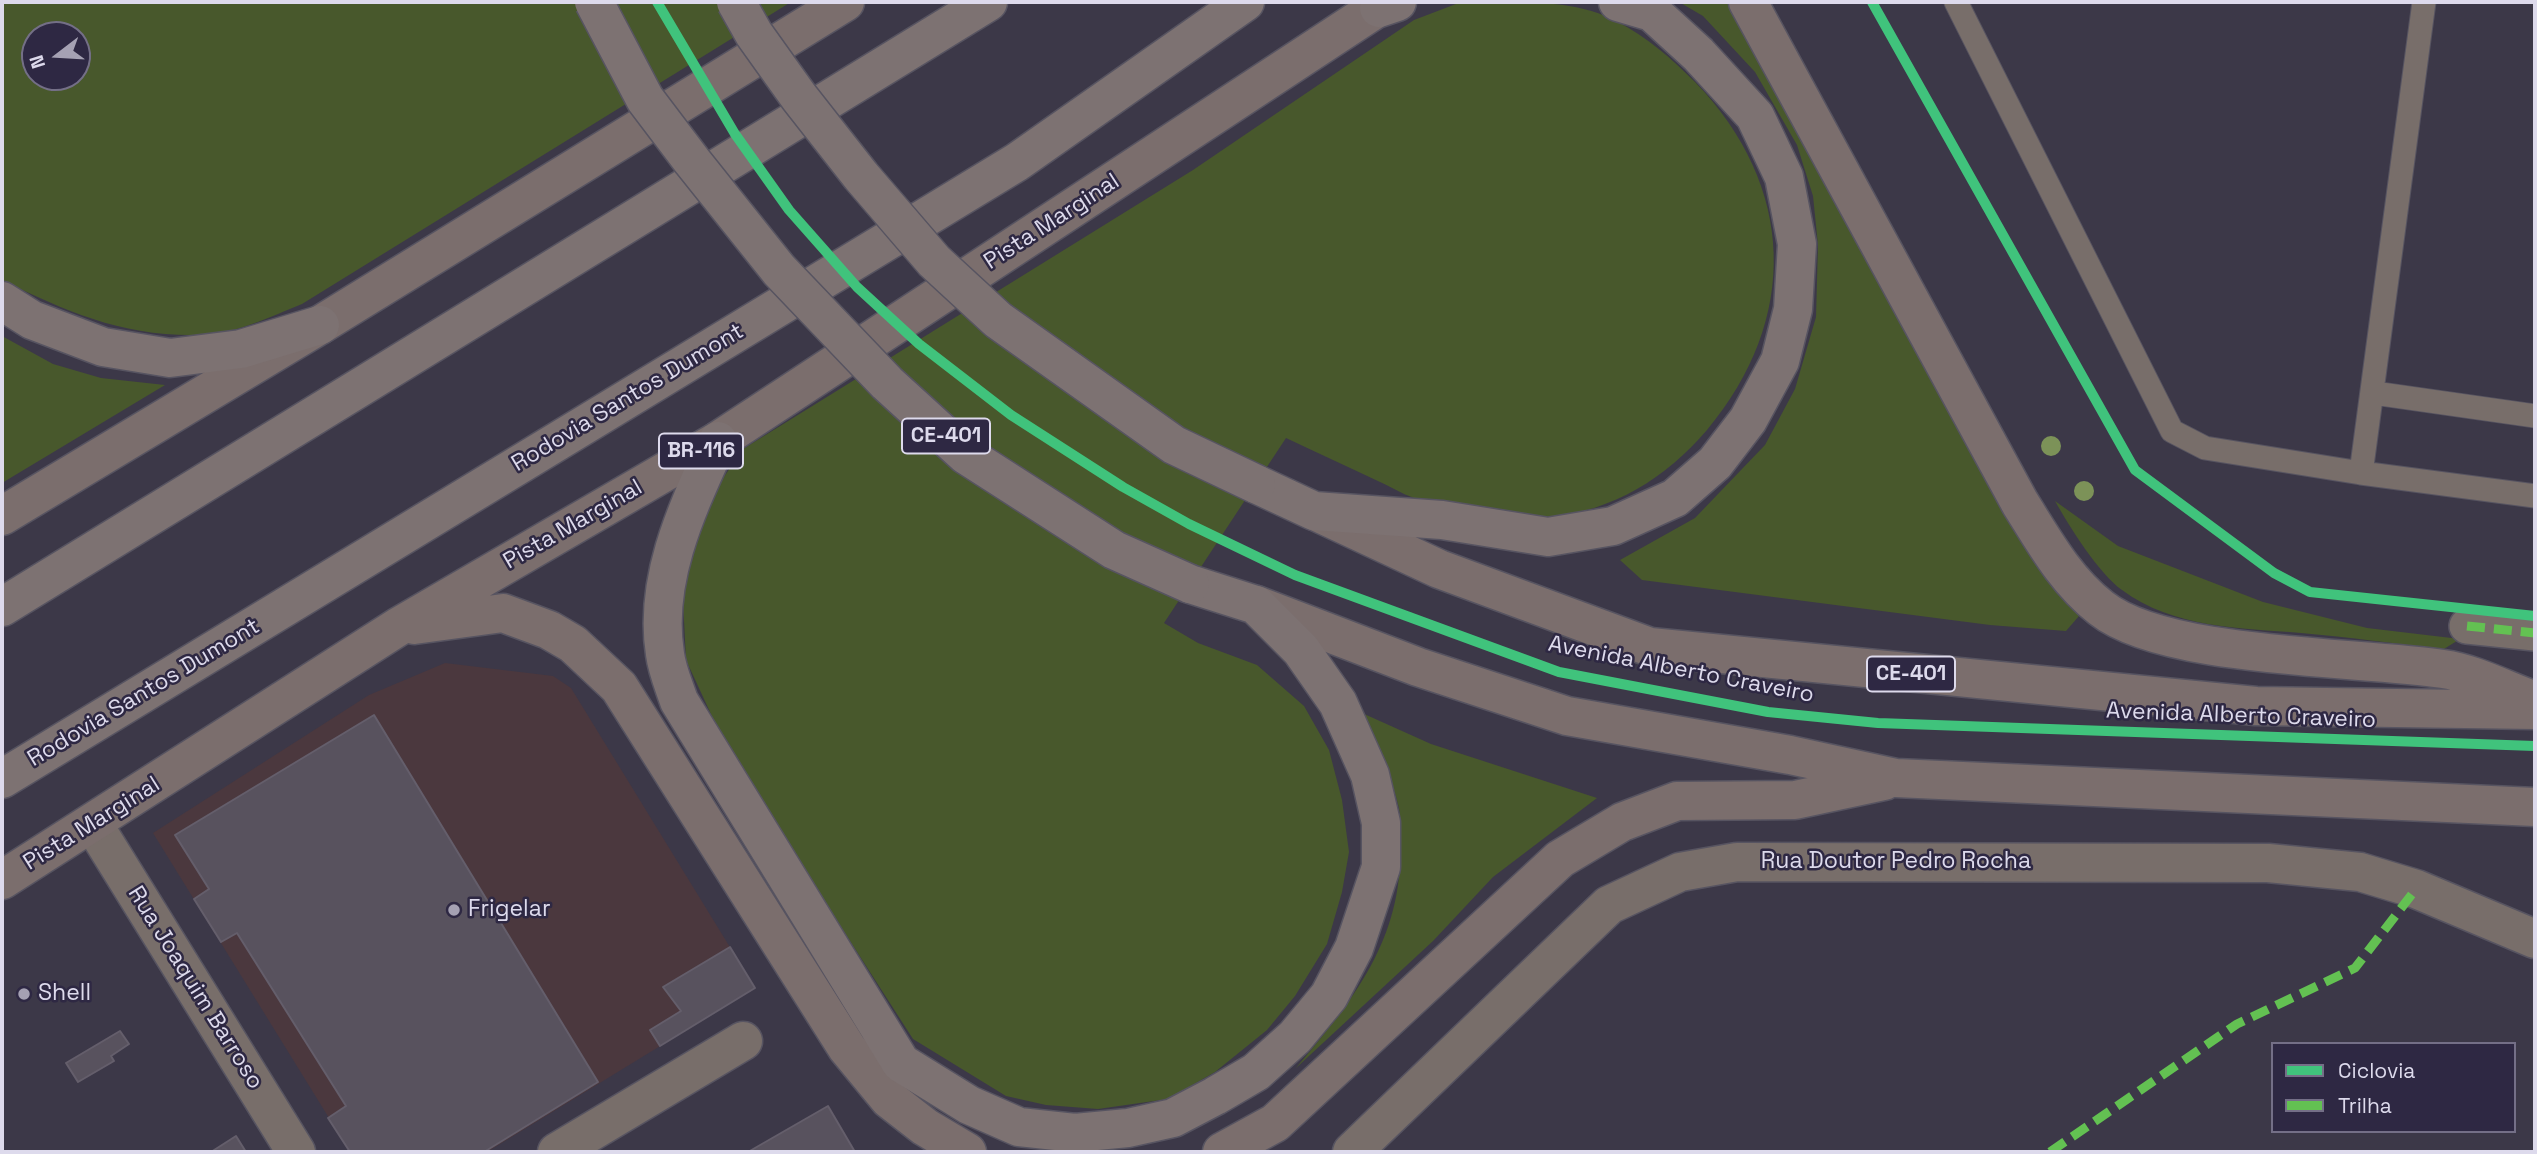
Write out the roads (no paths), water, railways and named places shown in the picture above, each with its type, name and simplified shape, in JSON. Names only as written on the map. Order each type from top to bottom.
[{"type":"highway","name":"CE-401","points":[[594,2],[645,99],[747,231],[817,312],[887,383],[967,455],[1114,550],[1190,584],[1256,605]]},
{"type":"highway","name":"Avenida Alberto Craveiro","points":[[736,2],[776,65],[861,176],[934,261],[998,320],[1174,445],[1314,511]]},
{"type":"highway","points":[[2,607],[988,2]]},
{"type":"highway","name":"Rodovia Santos Dumont","points":[[2,779],[1017,162],[1245,2]]},
{"type":"highway","points":[[1314,511],[1442,520],[1548,537],[1613,526],[1675,498],[1715,463],[1748,421],[1780,361],[1793,309],[1797,244],[1784,177],[1755,116],[1698,54],[1652,12],[1618,2]]},
{"type":"highway","points":[[2,301],[32,320],[103,347],[170,358],[241,349],[320,325]]},
{"type":"highway","points":[[718,441],[681,523],[663,603],[665,654],[679,701],[901,1063],[969,1105],[1019,1127],[1075,1133],[1128,1128],[1173,1118],[1215,1096],[1256,1072],[1295,1037],[1329,996],[1354,948],[1381,867],[1381,824],[1370,775],[1338,703],[1301,650],[1256,605]]},
{"type":"main road","points":[[2,516],[320,325],[845,2]]},
{"type":"main road","points":[[1748,2],[2020,503],[2064,573],[2102,609],[2146,632],[2333,659],[2446,669],[2535,701]]},
{"type":"main road","name":"Pista Marginal","points":[[2,880],[398,627],[718,441],[1387,4]]},
{"type":"main road","name":"Avenida Alberto Craveiro","points":[[1314,511],[1439,569],[1650,648],[2256,706],[2535,710]]},
{"type":"main road","name":"CE-401","points":[[1256,605],[1419,667],[1567,716],[1790,755],[1896,778],[2535,807]]},
{"type":"main road","points":[[398,627],[503,613],[549,630],[573,644],[619,687],[846,1048],[889,1098],[925,1127],[967,1152]]},
{"type":"main road","points":[[1222,1152],[1275,1123],[1560,859],[1622,822],[1677,801],[1795,800],[1896,778]]},
{"type":"street","points":[[2467,626],[2535,633]]},
{"type":"street","name":"Rua Joaquim Barroso","points":[[93,824],[296,1152]]},
{"type":"street","name":"Rua Doutor Pedro Rocha","points":[[1352,1152],[1609,905],[1679,872],[1737,862],[2268,863],[2360,872],[2416,889],[2535,939]]},
{"type":"street","points":[[557,1152],[743,1041]]},
{"type":"lane","points":[[1956,2],[2172,431],[2205,448],[2361,474],[2535,496]]},
{"type":"lane","points":[[2361,474],[2374,393],[2424,2]]},
{"type":"lane","points":[[2374,393],[2535,416]]},
{"type":"place","name":"Frigelar","points":[[454,910]]},
{"type":"place","name":"Shell","points":[[24,994]]}]
